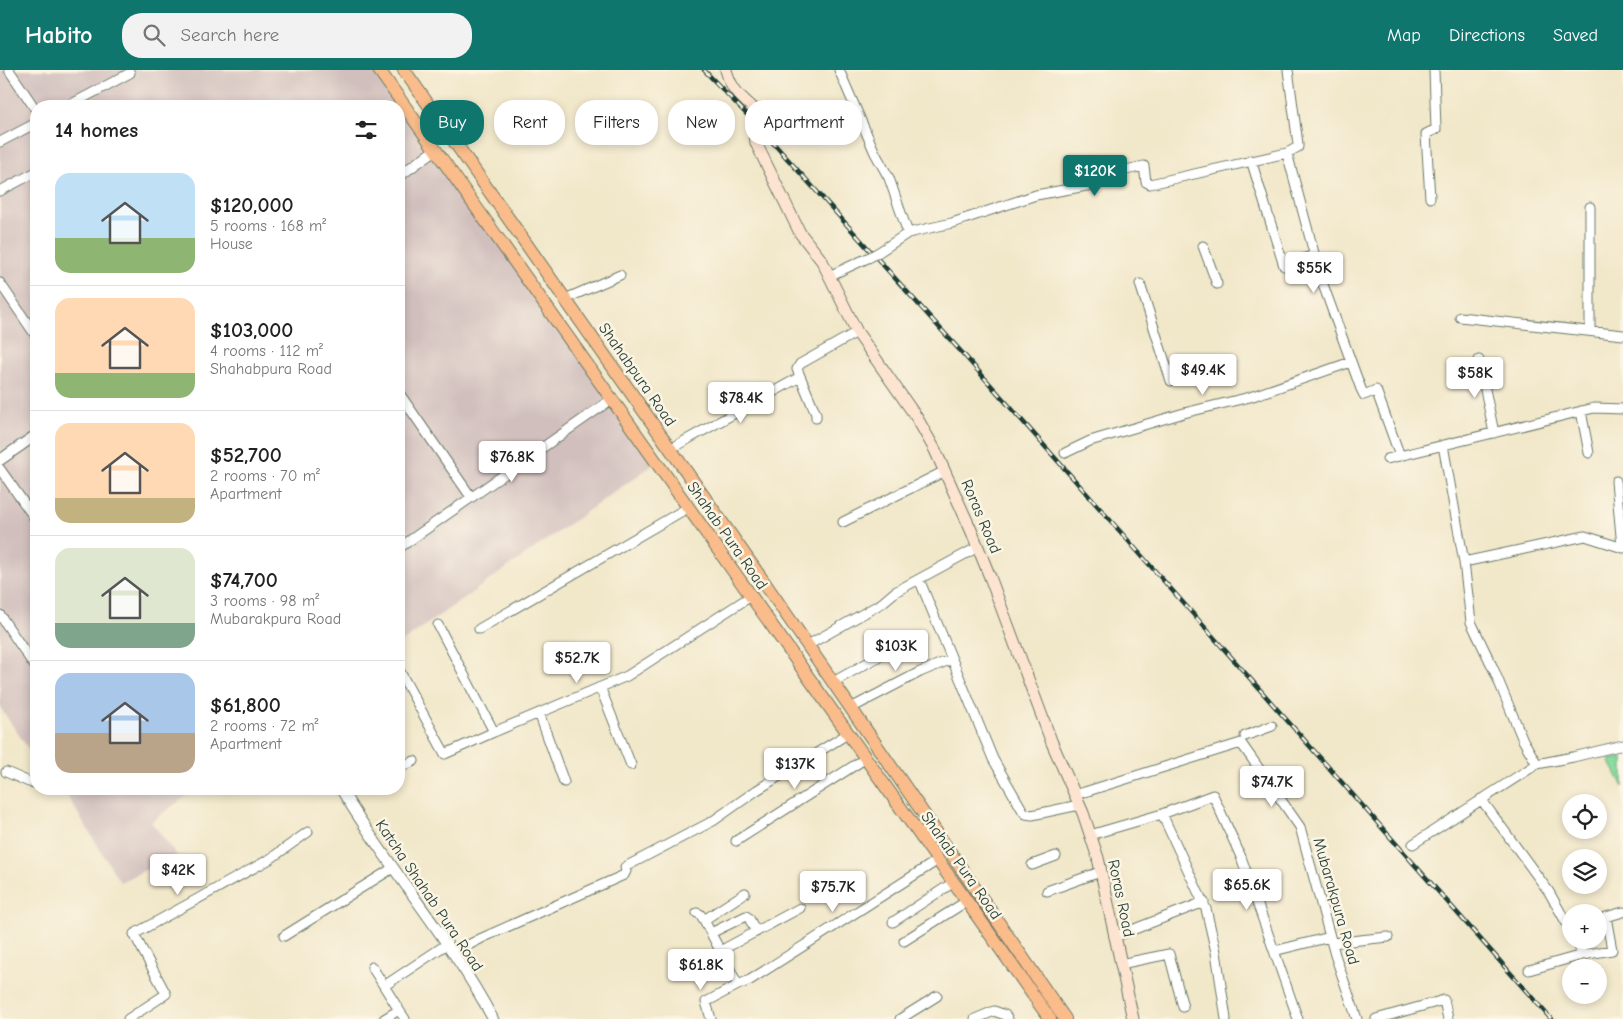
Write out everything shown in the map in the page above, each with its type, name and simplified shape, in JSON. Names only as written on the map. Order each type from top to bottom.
[{"type":"main road","name":"Shahab Pura Road","points":[[379,70],[400,100]]},
{"type":"main road","name":"Shahabpura Road","points":[[404,70],[425,100]]},
{"type":"main road","name":"Roras Road","points":[[726,70],[729,82],[735,93],[761,116],[761,122],[757,125],[754,133],[757,147],[800,233],[822,261],[857,332],[917,418],[945,471],[978,548],[1052,743],[1090,835],[1134,1019]]},
{"type":"main road","name":"Shahab Pura Road","points":[[405,107],[1050,1019]]},
{"type":"main road","points":[[435,150],[442,145]]},
{"type":"main road","name":"Shahabpura Road","points":[[457,145],[808,645],[1065,1019]]},
{"type":"main road","points":[[612,398],[627,388]]},
{"type":"main road","points":[[930,847],[938,843],[940,837]]},
{"type":"main road","points":[[942,865],[946,866],[951,862],[956,862]]},
{"type":"street","points":[[9,70],[30,101]]},
{"type":"street","points":[[839,70],[875,153],[889,178],[908,233]]},
{"type":"street","points":[[829,276],[870,257],[908,233],[952,223],[1036,195],[1092,185],[1112,173],[1144,166],[1146,182],[1150,184],[1287,153],[1298,147],[1288,70]]},
{"type":"street","points":[[1430,198],[1426,134],[1436,129],[1434,70]]},
{"type":"street","points":[[79,100],[130,73]]},
{"type":"street","points":[[0,142],[30,126]]},
{"type":"street","points":[[405,172],[435,150]]},
{"type":"street","points":[[1287,153],[1314,255],[1362,394],[1366,395],[1376,390],[1400,456]]},
{"type":"street","points":[[1251,160],[1284,266],[1314,255]]},
{"type":"street","points":[[0,191],[30,175]]},
{"type":"street","points":[[1590,207],[1590,331]]},
{"type":"street","points":[[1203,246],[1217,284]]},
{"type":"street","points":[[565,299],[620,275]]},
{"type":"street","points":[[0,283],[30,327]]},
{"type":"street","points":[[1140,284],[1171,381]]},
{"type":"street","points":[[1460,317],[1623,335]]},
{"type":"street","points":[[816,418],[797,369],[800,364],[857,332]]},
{"type":"street","points":[[1479,360],[1494,433]]},
{"type":"street","points":[[1065,453],[1090,440],[1184,413],[1250,397],[1351,362]]},
{"type":"street","points":[[670,449],[800,378]]},
{"type":"street","points":[[405,544],[612,398]]},
{"type":"street","points":[[405,402],[471,497]]},
{"type":"street","points":[[1387,459],[1594,408],[1623,409]]},
{"type":"street","points":[[1581,411],[1589,453]]},
{"type":"street","points":[[0,460],[30,438]]},
{"type":"street","points":[[1443,445],[1464,562],[1471,622],[1494,670],[1523,740],[1537,764]]},
{"type":"street","points":[[0,469],[30,512]]},
{"type":"street","points":[[843,522],[945,471]]},
{"type":"street","points":[[1464,562],[1585,536],[1623,547],[1616,481]]},
{"type":"street","points":[[479,629],[689,507]]},
{"type":"street","points":[[808,645],[882,603],[919,578],[978,548]]},
{"type":"street","points":[[919,578],[993,759],[1023,811],[1026,814],[1032,815],[1077,800]]},
{"type":"street","points":[[405,681],[445,754],[627,676],[751,596]]},
{"type":"street","points":[[0,615],[30,659]]},
{"type":"street","points":[[438,625],[494,732]]},
{"type":"street","points":[[833,682],[902,643]]},
{"type":"street","points":[[851,708],[920,672],[952,659]]},
{"type":"street","points":[[600,687],[631,765]]},
{"type":"street","points":[[539,713],[564,782]]},
{"type":"street","points":[[1245,736],[1272,726]]},
{"type":"street","points":[[453,953],[482,938],[624,875],[625,867],[713,821],[757,790],[849,733]]},
{"type":"street","name":"Mubarakpura Road","points":[[1077,800],[1241,743],[1300,827],[1331,940],[1357,1019]]},
{"type":"street","points":[[1413,844],[1537,764],[1572,758],[1623,745]]},
{"type":"street","points":[[736,841],[866,758]]},
{"type":"street","points":[[405,765],[414,761]]},
{"type":"street","points":[[6,772],[30,782]]},
{"type":"street","name":"Katcha Shahab Pura Road","points":[[345,795],[453,953],[493,1019]]},
{"type":"street","points":[[1090,835],[1162,814],[1213,795],[1241,857],[1298,1019]]},
{"type":"street","points":[[1481,799],[1549,892],[1562,915]]},
{"type":"street","points":[[1162,814],[1204,902],[1216,952],[1226,1019]]},
{"type":"street","points":[[128,1019],[166,994],[134,934],[270,859],[308,832]]},
{"type":"street","points":[[1032,865],[1056,856]]},
{"type":"street","points":[[711,1019],[706,1002],[750,980],[942,865]]},
{"type":"street","points":[[284,936],[393,868]]},
{"type":"street","points":[[1047,891],[1100,872]]},
{"type":"street","points":[[893,922],[954,882]]},
{"type":"street","points":[[704,920],[745,892]]},
{"type":"street","points":[[904,941],[968,901]]},
{"type":"street","points":[[1114,937],[1204,902]]},
{"type":"street","points":[[720,951],[800,908]]},
{"type":"street","points":[[1528,970],[1582,955],[1612,950],[1606,917],[1623,912]]},
{"type":"street","points":[[697,913],[704,920],[738,985]]},
{"type":"street","points":[[710,932],[746,916],[756,932]]},
{"type":"street","points":[[1274,951],[1331,940],[1388,937]]},
{"type":"street","points":[[384,986],[447,944]]},
{"type":"street","points":[[1580,949],[1582,955]]},
{"type":"street","points":[[1120,964],[1169,954],[1183,1007]]},
{"type":"street","points":[[372,967],[404,1019]]},
{"type":"street","points":[[900,1019],[937,996]]},
{"type":"street","points":[[1376,1019],[1444,1000],[1448,1019]]},
{"type":"street","points":[[384,1019],[399,1010]]},
{"type":"street","points":[[975,1019],[987,1016],[994,1011],[1000,1012],[1008,1019]]},
{"type":"shaded area","points":[[0,70],[379,70],[400,100],[30,100],[30,751],[0,707]]},
{"type":"shaded area","points":[[405,107],[420,128],[420,145],[432,145],[657,462],[405,640]]},
{"type":"shaded area","points":[[67,795],[188,795],[151,822],[177,855],[120,882]]},
{"type":"green space","points":[[1623,757],[1623,787],[1609,760]]},
{"type":"railway","points":[[704,70],[757,125],[965,356],[1551,1019]]}]
